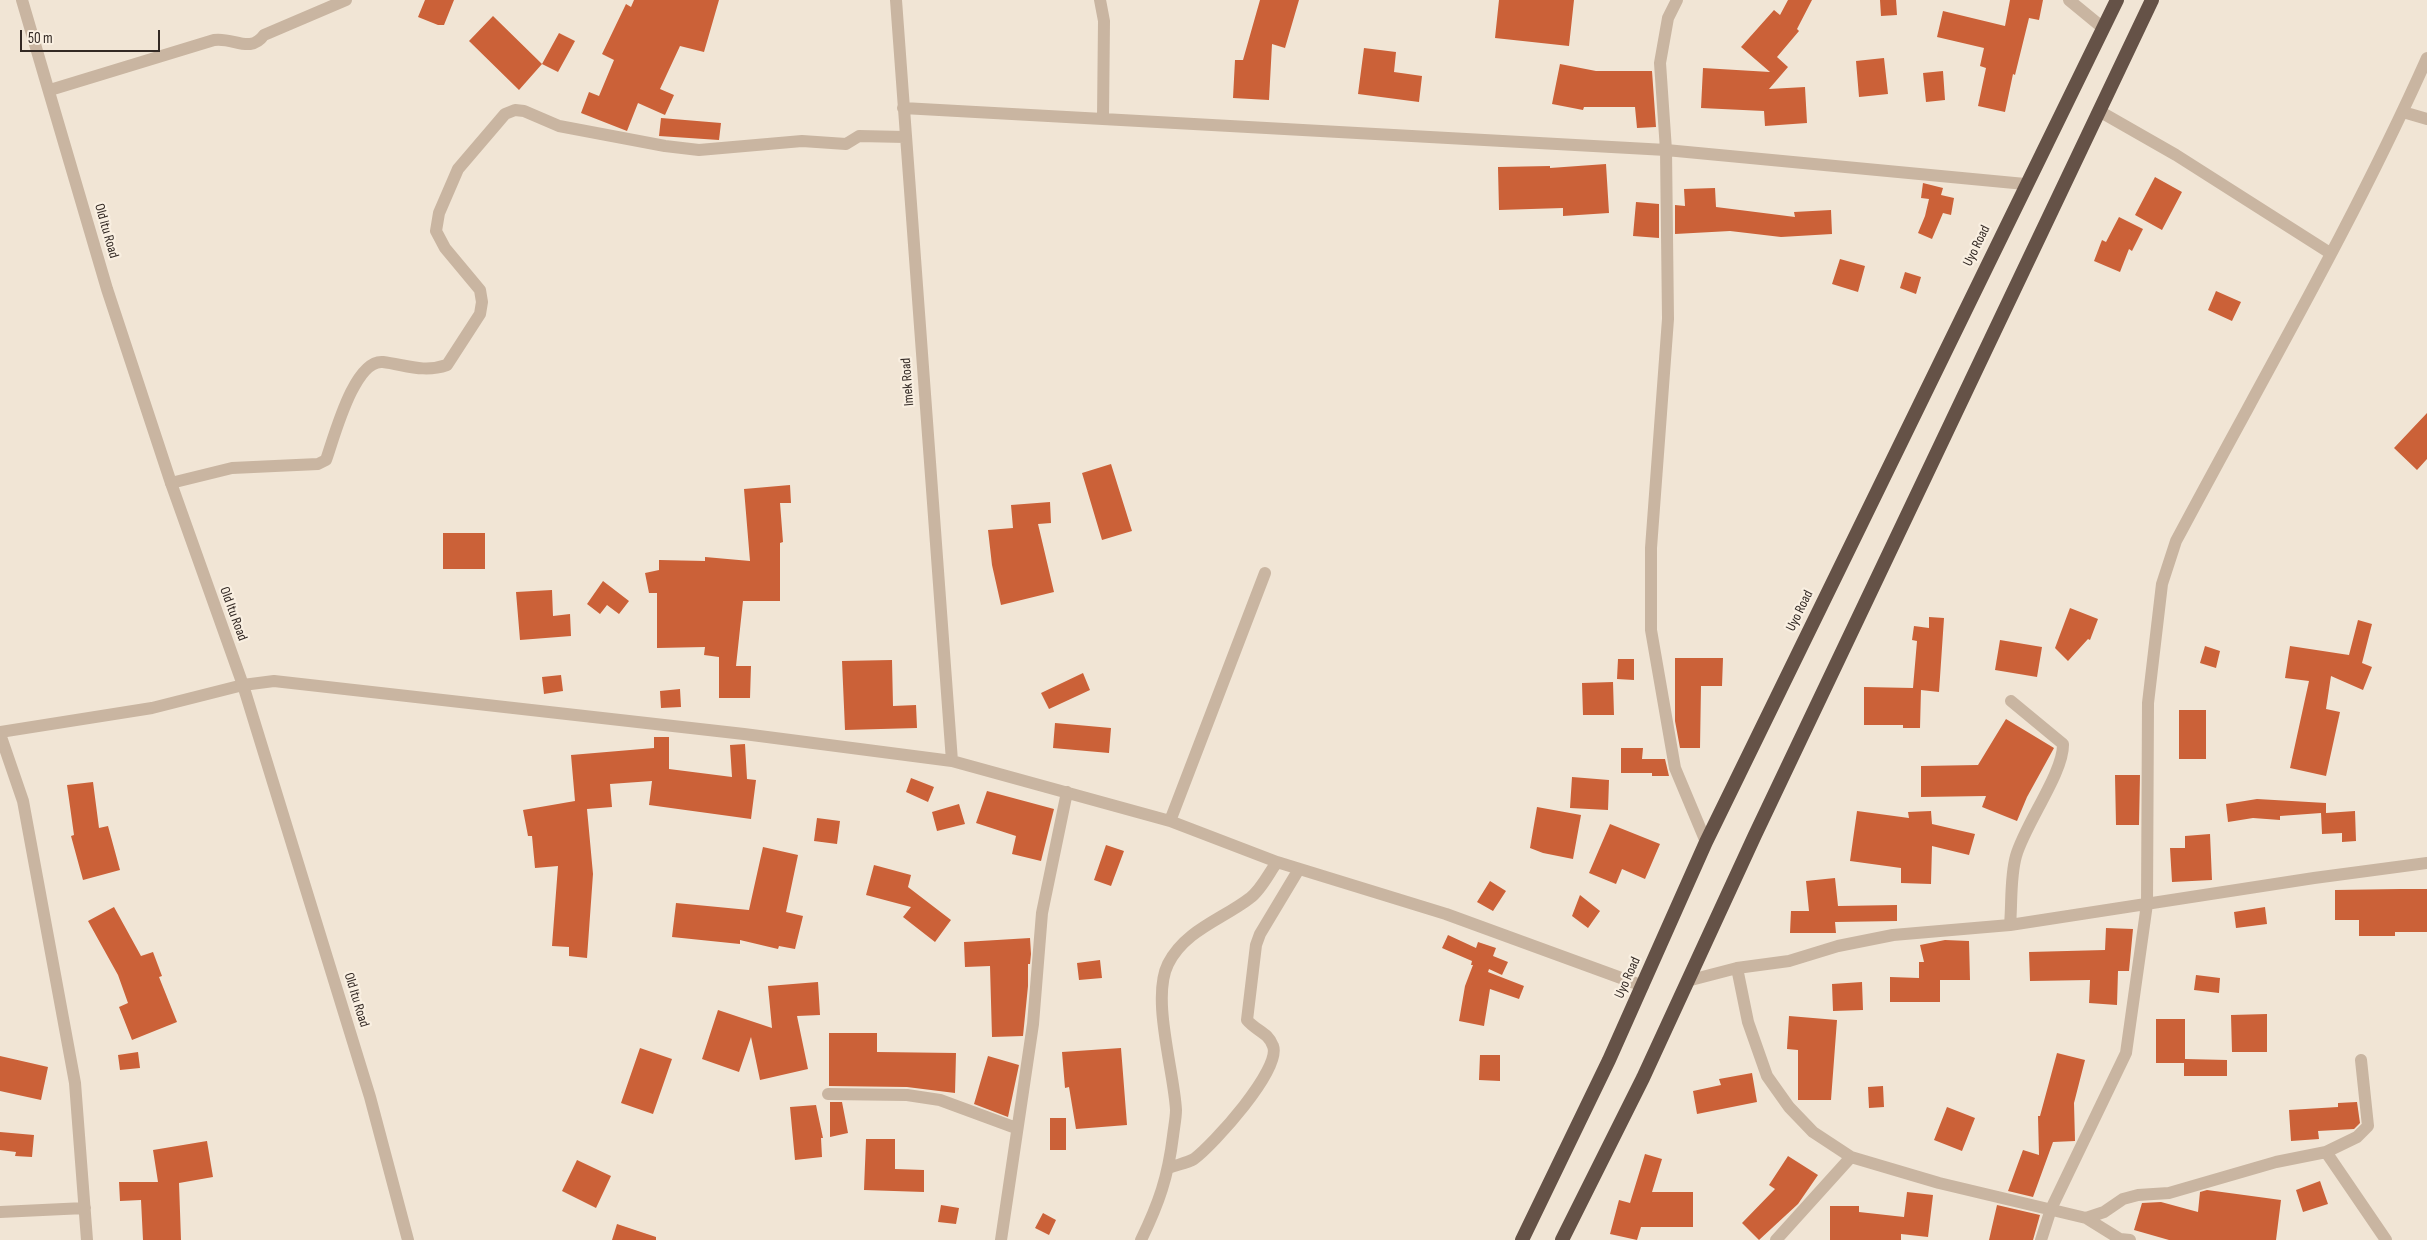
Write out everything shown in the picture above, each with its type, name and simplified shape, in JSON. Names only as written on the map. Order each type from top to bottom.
[{"type":"highway","name":"Uyo Road","points":[[1522,1240],[1643,986],[1706,842],[2025,184],[2061,117],[2117,0]]},
{"type":"highway","points":[[1562,1240],[1643,1078],[1687,981],[2152,0]]},
{"type":"street","name":"Old Itu Road","points":[[22,0],[107,289],[171,483],[242,684],[370,1097],[408,1240]]},
{"type":"street","points":[[50,90],[214,40],[224,38],[249,45],[255,44],[264,35],[346,0]]},
{"type":"street","name":"Imek Road","points":[[896,0],[952,761]]},
{"type":"street","points":[[1100,0],[1104,22],[1103,117]]},
{"type":"street","points":[[1677,0],[1668,18],[1660,63],[1666,150],[1668,318],[1651,548],[1651,630],[1675,768],[1706,842]]},
{"type":"street","points":[[2074,1],[2103,28]]},
{"type":"street","points":[[2041,1240],[2051,1209],[2126,1053],[2147,904],[2148,703],[2162,584],[2176,541],[2330,253],[2403,112],[2427,58]]},
{"type":"street","points":[[903,108],[1103,117],[1666,150],[2025,184]]},
{"type":"street","points":[[171,483],[232,468],[318,464],[326,460],[354,385],[363,371],[371,364],[380,362],[427,370],[447,365],[480,314],[482,302],[480,290],[445,248],[436,231],[439,213],[458,169],[505,114],[515,110],[524,111],[560,126],[665,146],[699,150],[802,141],[846,144],[859,136],[905,137]]},
{"type":"street","points":[[2099,111],[2176,155],[2330,253]]},
{"type":"street","points":[[2403,112],[2427,119]]},
{"type":"street","points":[[1170,821],[1265,573]]},
{"type":"street","points":[[87,1240],[75,1083],[23,801],[0,733],[152,708],[242,684],[274,681],[744,734],[952,761],[1170,821],[1277,862],[1446,914],[1643,986]]},
{"type":"street","points":[[2010,925],[2016,858],[2027,827],[2060,765],[2063,752],[2063,744],[2011,702]]},
{"type":"street","points":[[1001,1240],[1016,1128],[1033,1024],[1042,913],[1067,792]]},
{"type":"street","points":[[1141,1240],[1160,1201],[1169,1168],[1176,1111],[1163,1013],[1163,982],[1168,964],[1192,936],[1215,918],[1251,898],[1277,862]]},
{"type":"street","points":[[1687,981],[1737,968],[1789,961],[1838,946],[1893,935],[2010,925],[2427,863]]},
{"type":"street","points":[[1169,1168],[1193,1159],[1220,1133],[1260,1085],[1272,1064],[1274,1048],[1265,1033],[1253,1027],[1247,1020],[1254,956],[1260,934],[1299,869]]},
{"type":"street","points":[[1737,968],[1748,1022],[1767,1076],[1789,1107],[1813,1132],[1851,1157],[1930,1180],[2086,1218],[2103,1235],[2130,1240]]},
{"type":"street","points":[[2086,1218],[2104,1212],[2123,1200],[2138,1195],[2169,1193],[2276,1162],[2326,1152],[2357,1137],[2368,1126],[2361,1060]]},
{"type":"street","points":[[828,1094],[907,1095],[932,1099],[1016,1128]]},
{"type":"street","points":[[2326,1152],[2386,1240]]},
{"type":"street","points":[[1776,1240],[1851,1157]]},
{"type":"street","points":[[0,1212],[85,1208]]},
{"type":"building","points":[[425,0],[454,0],[444,25],[438,25],[418,17]]},
{"type":"building","points":[[634,0],[719,0],[704,52],[680,46],[660,89],[674,95],[665,115],[638,103],[627,131],[581,113],[589,92],[599,96],[614,60],[602,54],[626,4],[631,7]]},
{"type":"building","points":[[1260,0],[1299,0],[1285,48],[1272,44],[1269,100],[1233,98],[1235,60],[1243,60]]},
{"type":"building","points":[[1499,0],[1574,0],[1569,46],[1495,38]]},
{"type":"building","points":[[1788,0],[1812,0],[1797,29],[1799,31],[1777,57],[1788,67],[1769,89],[1805,87],[1807,123],[1765,126],[1764,111],[1701,108],[1703,68],[1770,72],[1741,47],[1774,10],[1780,15]]},
{"type":"building","points":[[1880,0],[1896,0],[1897,15],[1881,16]]},
{"type":"building","points":[[2010,0],[2043,0],[2039,20],[2029,18],[2015,75],[2013,74],[2005,112],[1978,106],[1986,68],[1980,66],[1984,48],[1937,37],[1943,11],[2005,26]]},
{"type":"building","points":[[493,16],[542,64],[519,90],[469,41]]},
{"type":"building","points":[[559,33],[575,41],[558,72],[542,64]]},
{"type":"building","points":[[1364,48],[1396,52],[1394,72],[1422,76],[1419,102],[1358,94]]},
{"type":"building","points":[[1884,58],[1888,94],[1859,97],[1856,61]]},
{"type":"building","points":[[1560,64],[1596,71],[1652,71],[1656,127],[1637,128],[1635,107],[1584,107],[1583,110],[1552,104]]},
{"type":"building","points":[[1943,71],[1945,100],[1926,102],[1923,73]]},
{"type":"building","points":[[661,118],[721,123],[719,140],[659,136]]},
{"type":"building","points":[[1606,164],[1609,213],[1563,216],[1563,208],[1499,210],[1498,167],[1550,166],[1550,168]]},
{"type":"building","points":[[2155,177],[2182,192],[2162,230],[2135,215]]},
{"type":"building","points":[[1923,183],[1943,188],[1941,195],[1954,198],[1951,215],[1943,213],[1932,239],[1918,233],[1929,199],[1921,198]]},
{"type":"building","points":[[1715,188],[1716,207],[1795,217],[1794,212],[1831,210],[1832,234],[1781,237],[1730,231],[1675,234],[1675,205],[1685,206],[1684,189]]},
{"type":"building","points":[[1636,202],[1659,204],[1659,238],[1633,236]]},
{"type":"building","points":[[2119,217],[2143,229],[2132,251],[2129,249],[2120,272],[2094,261],[2102,240],[2106,242]]},
{"type":"building","points":[[1840,259],[1865,266],[1858,292],[1832,284]]},
{"type":"building","points":[[1905,272],[1921,277],[1916,294],[1900,288]]},
{"type":"building","points":[[2216,291],[2241,302],[2232,321],[2208,310]]},
{"type":"building","points":[[2427,413],[2427,459],[2417,470],[2394,448]]},
{"type":"building","points":[[1111,464],[1132,531],[1102,540],[1082,473]]},
{"type":"building","points":[[790,485],[791,503],[780,503],[783,542],[780,543],[780,601],[743,601],[736,666],[751,666],[750,698],[719,698],[719,657],[704,655],[705,647],[657,648],[657,593],[649,593],[645,573],[659,570],[659,560],[705,561],[705,557],[750,561],[744,489]]},
{"type":"building","points":[[1050,502],[1051,523],[1038,524],[1054,592],[1001,605],[992,565],[988,530],[1013,528],[1011,505]]},
{"type":"building","points":[[443,533],[485,533],[485,569],[443,569]]},
{"type":"building","points":[[603,581],[629,601],[619,614],[607,605],[600,614],[587,604]]},
{"type":"building","points":[[552,590],[553,616],[570,614],[571,636],[520,640],[516,592]]},
{"type":"building","points":[[2070,608],[2098,619],[2090,640],[2088,639],[2068,661],[2055,648]]},
{"type":"building","points":[[1929,617],[1944,618],[1939,692],[1921,690],[1920,728],[1903,728],[1903,725],[1864,725],[1864,687],[1913,688],[1917,641],[1912,640],[1914,626],[1929,628]]},
{"type":"building","points":[[2358,620],[2372,624],[2362,663],[2372,667],[2363,690],[2331,676],[2326,709],[2340,712],[2326,776],[2290,768],[2309,681],[2285,678],[2290,646],[2349,655]]},
{"type":"building","points":[[2000,640],[2042,647],[2037,677],[1995,670]]},
{"type":"building","points":[[2205,646],[2220,651],[2216,668],[2200,663]]},
{"type":"building","points":[[1675,658],[1723,658],[1722,686],[1701,686],[1700,748],[1680,748],[1675,721]]},
{"type":"building","points":[[1618,659],[1634,659],[1634,680],[1617,679]]},
{"type":"building","points":[[892,660],[893,706],[916,705],[917,728],[845,730],[842,661]]},
{"type":"building","points":[[1083,673],[1090,690],[1049,709],[1041,693]]},
{"type":"building","points":[[561,675],[563,691],[544,694],[542,677]]},
{"type":"building","points":[[1613,682],[1614,715],[1583,715],[1582,683]]},
{"type":"building","points":[[680,689],[681,707],[661,708],[660,691]]},
{"type":"building","points":[[2179,710],[2206,710],[2206,759],[2179,759]]},
{"type":"building","points":[[2006,719],[2054,748],[2027,797],[2017,821],[1982,807],[1986,796],[1921,797],[1921,766],[1978,765]]},
{"type":"building","points":[[1055,723],[1111,728],[1109,753],[1053,748]]},
{"type":"building","points":[[654,737],[669,737],[669,769],[732,777],[730,745],[745,744],[747,779],[756,780],[751,819],[649,805],[652,781],[610,784],[612,807],[587,809],[593,874],[587,958],[569,956],[569,947],[552,946],[558,866],[535,868],[532,836],[528,836],[523,810],[575,801],[571,755],[654,748]]},
{"type":"building","points":[[1621,748],[1643,748],[1642,759],[1665,759],[1669,776],[1652,776],[1652,773],[1621,773]]},
{"type":"building","points":[[2115,775],[2140,775],[2139,825],[2116,825]]},
{"type":"building","points":[[1572,777],[1609,780],[1608,810],[1570,808]]},
{"type":"building","points":[[911,778],[934,787],[928,802],[906,792]]},
{"type":"building","points":[[93,782],[99,828],[108,826],[120,870],[83,880],[71,836],[74,835],[67,785]]},
{"type":"building","points":[[987,791],[1054,809],[1041,861],[1012,854],[1016,836],[976,823]]},
{"type":"building","points":[[2257,799],[2326,803],[2326,813],[2355,811],[2356,841],[2342,842],[2342,833],[2322,834],[2321,813],[2280,816],[2280,820],[2253,818],[2228,822],[2226,804]]},
{"type":"building","points":[[959,804],[965,824],[937,831],[932,812]]},
{"type":"building","points":[[1537,807],[1581,815],[1573,859],[1543,853],[1530,848]]},
{"type":"building","points":[[1857,811],[1909,818],[1908,812],[1931,811],[1932,824],[1975,834],[1969,855],[1932,846],[1931,884],[1901,883],[1901,868],[1850,861]]},
{"type":"building","points":[[817,818],[840,821],[837,844],[814,841]]},
{"type":"building","points":[[1610,824],[1660,844],[1645,879],[1622,869],[1616,884],[1589,873]]},
{"type":"building","points":[[2210,834],[2212,880],[2172,882],[2170,848],[2185,848],[2185,836]]},
{"type":"building","points":[[1106,845],[1124,851],[1111,886],[1094,880]]},
{"type":"building","points":[[763,847],[798,855],[786,912],[803,916],[795,949],[779,946],[778,949],[740,940],[740,944],[672,937],[676,903],[749,910]]},
{"type":"building","points":[[874,865],[911,875],[908,887],[951,920],[935,942],[903,917],[911,907],[866,895]]},
{"type":"building","points":[[1835,878],[1838,906],[1897,905],[1897,921],[1835,922],[1836,933],[1790,933],[1791,911],[1809,911],[1806,881]]},
{"type":"building","points":[[1490,881],[1506,891],[1493,911],[1477,902]]},
{"type":"building","points":[[2427,889],[2427,932],[2395,932],[2395,936],[2359,936],[2359,920],[2335,920],[2335,890]]},
{"type":"building","points":[[1580,895],[1600,911],[1588,928],[1572,916]]},
{"type":"building","points":[[114,907],[141,956],[153,952],[162,976],[159,977],[177,1022],[132,1040],[119,1007],[128,1003],[118,975],[88,921]]},
{"type":"building","points":[[2265,907],[2267,924],[2236,928],[2234,912]]},
{"type":"building","points":[[2106,928],[2133,929],[2129,971],[2118,971],[2117,1005],[2089,1003],[2090,980],[2030,981],[2029,952],[2105,950]]},
{"type":"building","points":[[1448,935],[1476,948],[1478,942],[1496,948],[1493,956],[1508,962],[1502,975],[1489,969],[1488,972],[1524,986],[1519,999],[1490,989],[1484,1026],[1459,1021],[1465,986],[1473,965],[1471,965],[1472,961],[1442,948]]},
{"type":"building","points":[[1030,938],[1031,954],[1030,964],[1028,964],[1028,986],[1023,1036],[992,1037],[990,966],[965,967],[964,942]]},
{"type":"building","points":[[1945,940],[1969,941],[1970,980],[1940,980],[1940,1002],[1890,1002],[1890,977],[1919,978],[1919,962],[1924,962],[1920,945]]},
{"type":"building","points":[[1100,960],[1102,978],[1079,980],[1077,963]]},
{"type":"building","points":[[2196,975],[2220,978],[2219,993],[2194,990]]},
{"type":"building","points":[[818,982],[820,1015],[797,1016],[808,1069],[760,1080],[751,1037],[739,1072],[702,1059],[718,1010],[772,1028],[768,986]]},
{"type":"building","points":[[1862,982],[1863,1010],[1833,1011],[1832,984]]},
{"type":"building","points":[[2267,1014],[2267,1052],[2232,1052],[2231,1015]]},
{"type":"building","points":[[1789,1016],[1837,1020],[1831,1100],[1798,1100],[1798,1050],[1787,1049]]},
{"type":"building","points":[[2156,1019],[2185,1019],[2185,1059],[2227,1060],[2227,1076],[2184,1076],[2184,1063],[2156,1063]]},
{"type":"building","points":[[829,1033],[877,1033],[877,1052],[956,1053],[955,1093],[907,1087],[829,1086]]},
{"type":"building","points":[[640,1048],[672,1059],[653,1114],[621,1103]]},
{"type":"building","points":[[1121,1048],[1127,1125],[1076,1129],[1069,1087],[1065,1088],[1062,1052]]},
{"type":"building","points":[[138,1052],[140,1068],[120,1070],[118,1055]]},
{"type":"building","points":[[2057,1053],[2085,1060],[2074,1103],[2075,1141],[2053,1142],[2033,1197],[2008,1191],[2023,1150],[2039,1155],[2038,1116],[2040,1116]]},
{"type":"building","points":[[1480,1055],[1500,1055],[1500,1081],[1479,1080]]},
{"type":"building","points":[[0,1056],[48,1067],[41,1100],[0,1091]]},
{"type":"building","points":[[988,1056],[1019,1065],[1008,1117],[974,1104]]},
{"type":"building","points":[[1752,1073],[1757,1102],[1697,1114],[1693,1091],[1721,1085],[1719,1079]]},
{"type":"building","points":[[1883,1086],[1884,1107],[1869,1108],[1868,1087]]},
{"type":"building","points":[[830,1102],[842,1102],[848,1133],[830,1137]]},
{"type":"building","points":[[2357,1102],[2360,1123],[2354,1129],[2318,1131],[2319,1139],[2291,1141],[2289,1110],[2338,1107],[2338,1103]]},
{"type":"building","points":[[816,1105],[823,1138],[821,1138],[822,1157],[795,1160],[790,1107]]},
{"type":"building","points":[[1947,1107],[1975,1118],[1962,1151],[1934,1140]]},
{"type":"building","points":[[1050,1118],[1066,1118],[1066,1150],[1050,1150]]},
{"type":"building","points":[[0,1132],[34,1135],[32,1157],[15,1156],[16,1152],[0,1150]]},
{"type":"building","points":[[866,1139],[895,1139],[895,1169],[924,1170],[924,1192],[864,1190]]},
{"type":"building","points":[[207,1141],[213,1177],[179,1183],[181,1240],[143,1240],[141,1200],[120,1201],[119,1182],[158,1182],[153,1150]]},
{"type":"building","points":[[1645,1154],[1662,1159],[1652,1192],[1693,1192],[1693,1227],[1641,1227],[1637,1240],[1610,1234],[1619,1200],[1630,1203]]},
{"type":"building","points":[[1788,1156],[1818,1175],[1798,1204],[1759,1240],[1742,1223],[1775,1189],[1769,1185]]},
{"type":"building","points":[[577,1160],[611,1176],[596,1208],[562,1191]]},
{"type":"building","points":[[2320,1181],[2328,1204],[2303,1212],[2296,1190]]},
{"type":"building","points":[[2207,1190],[2281,1200],[2276,1240],[2169,1240],[2134,1230],[2142,1203],[2161,1202],[2198,1212],[2200,1192]]},
{"type":"building","points":[[1907,1192],[1933,1195],[1928,1237],[1901,1234],[1901,1240],[1830,1240],[1830,1206],[1859,1206],[1859,1212],[1904,1217]]},
{"type":"building","points":[[941,1205],[959,1208],[956,1224],[938,1222]]},
{"type":"building","points":[[1997,1205],[2040,1215],[2033,1240],[1989,1240]]},
{"type":"building","points":[[1043,1213],[1056,1220],[1049,1235],[1035,1228]]},
{"type":"building","points":[[617,1224],[656,1237],[656,1240],[612,1240]]}]
